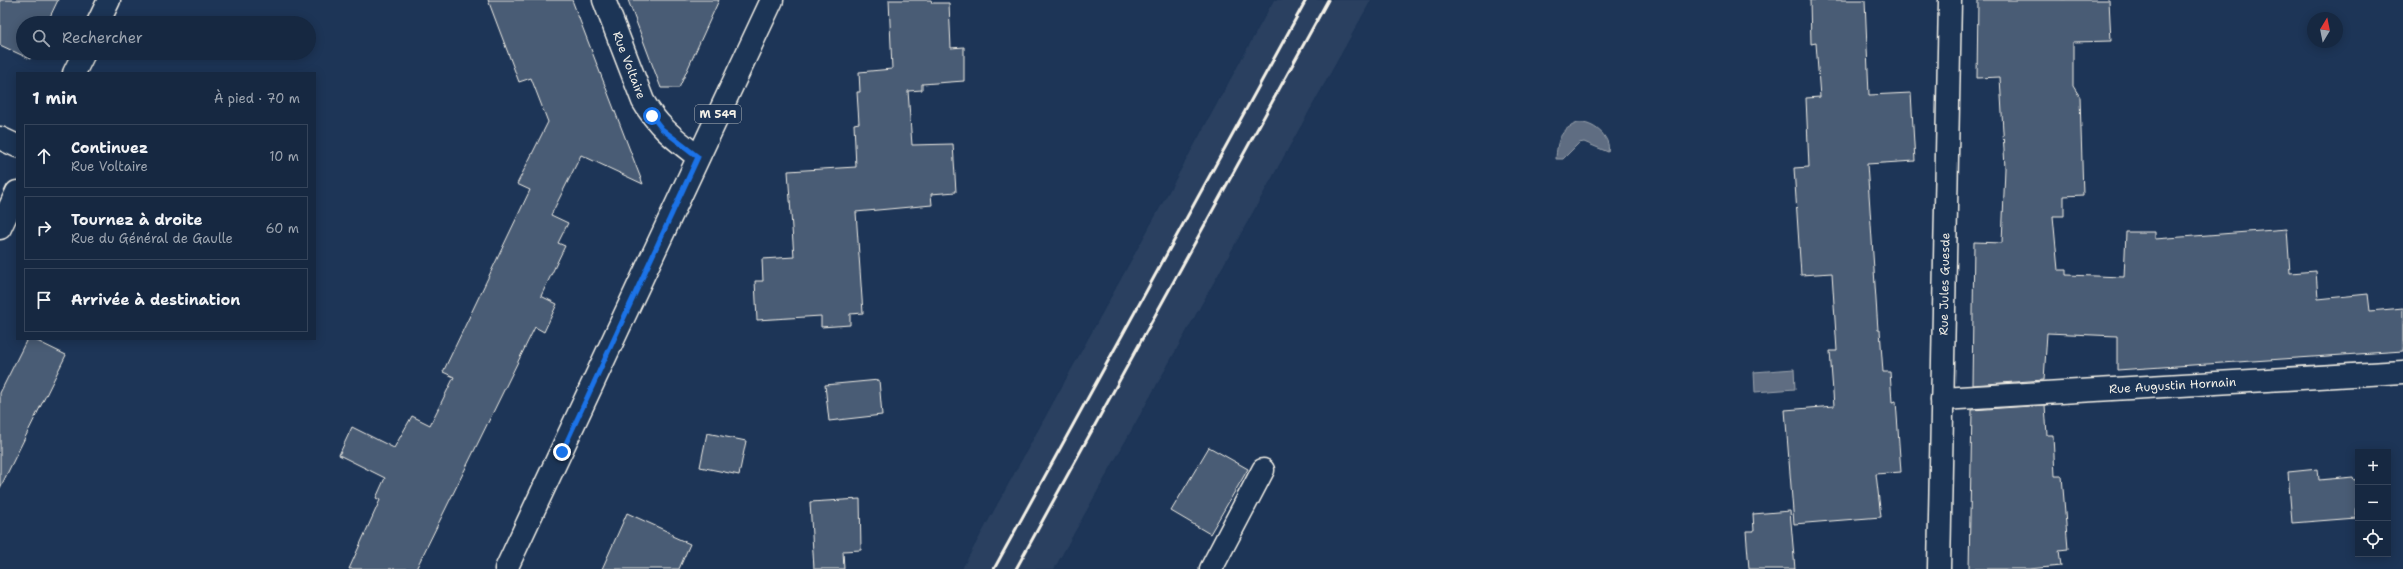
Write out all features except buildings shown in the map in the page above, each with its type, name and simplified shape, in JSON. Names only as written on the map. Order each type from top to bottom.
[{"type":"main road","points":[[101,16],[109,0]]},
{"type":"main road","name":"Rue Voltaire","points":[[604,0],[643,101],[662,129],[698,157]]},
{"type":"main road","name":"M 549","points":[[506,569],[772,0]]},
{"type":"main road","name":"Rue Jules Guesde","points":[[1939,569],[1950,0]]},
{"type":"main road","points":[[74,72],[80,60]]},
{"type":"main road","points":[[0,138],[16,146]]},
{"type":"main road","points":[[0,228],[16,194]]},
{"type":"main road","name":"Rue Augustin Hornain","points":[[1942,399],[2403,372]]},
{"type":"main road","points":[[1211,569],[1263,470]]},
{"type":"shaded area","points":[[1274,0],[1371,0],[1054,569],[962,569]]},
{"type":"shaded area","points":[[1578,123],[1595,127],[1600,131],[1607,141],[1608,152],[1584,142],[1579,143],[1563,159],[1556,159],[1557,147],[1563,132]]},
{"type":"shaded area","points":[[1794,369],[1795,389],[1755,392],[1754,372]]},
{"type":"railway","points":[[994,569],[1306,0]]},
{"type":"railway","points":[[1016,569],[1328,0]]},
{"type":"route","points":[[562,452],[698,157],[662,129],[652,116]]}]
